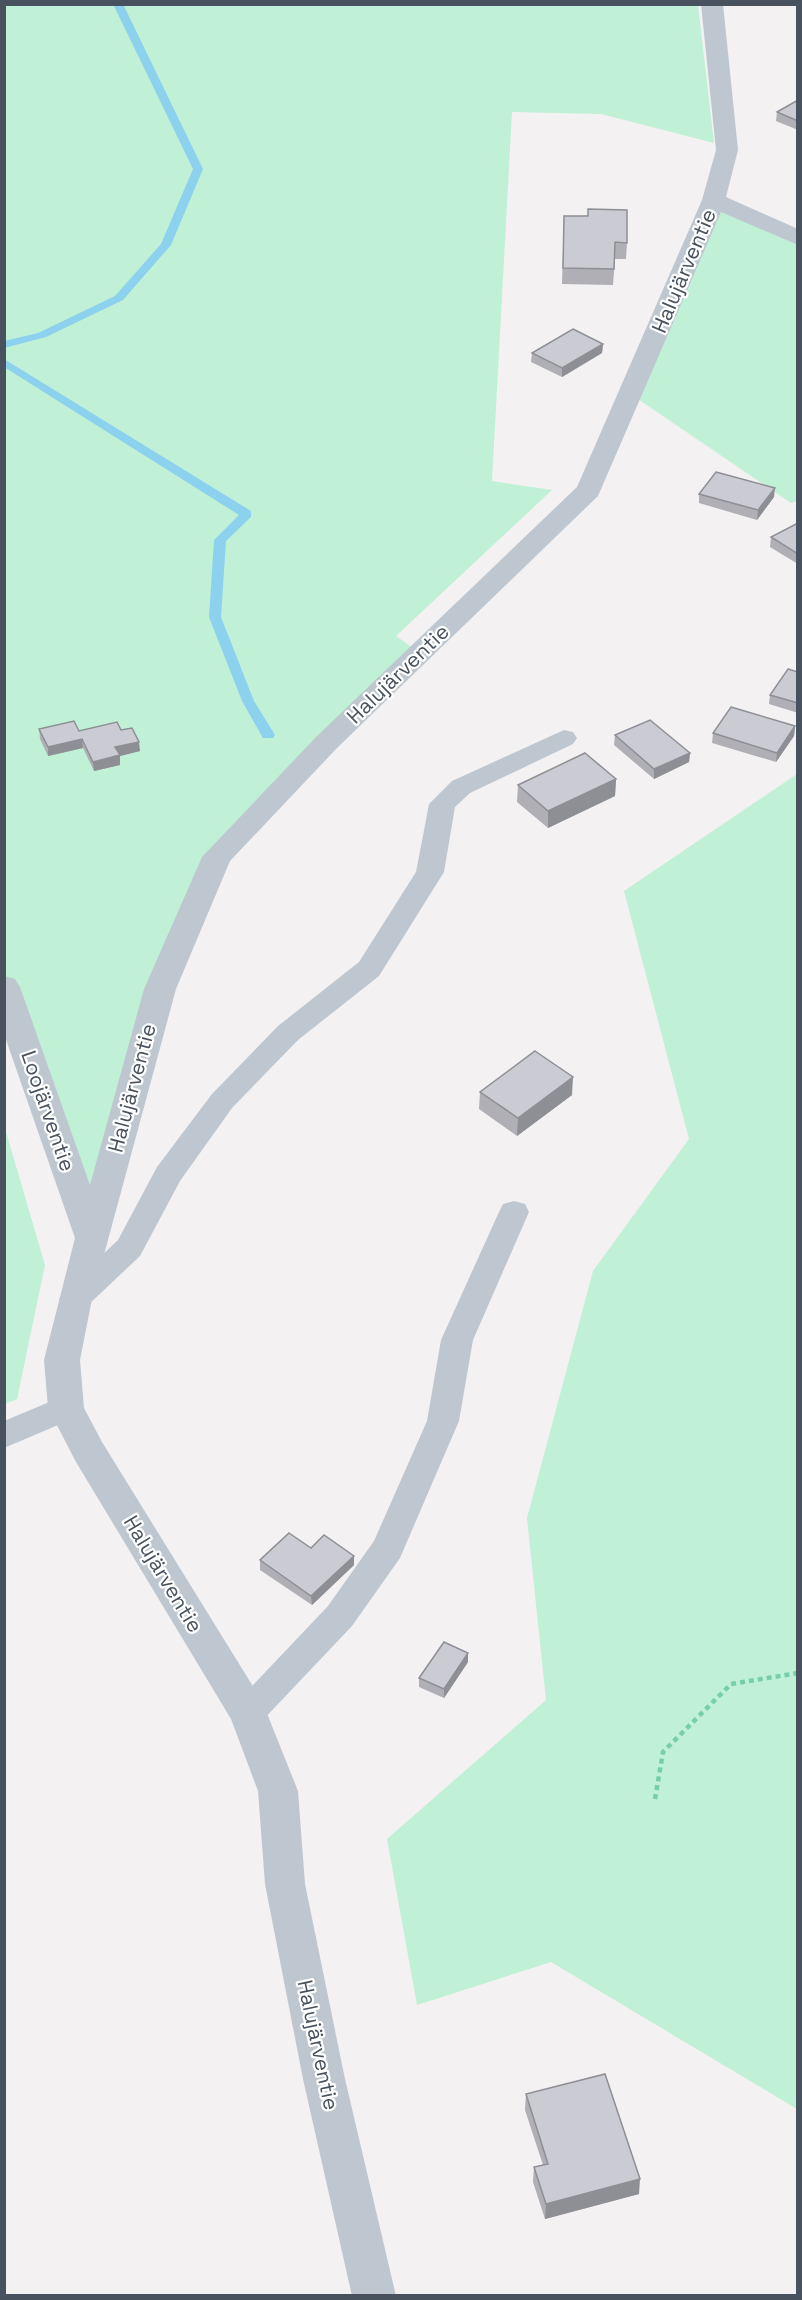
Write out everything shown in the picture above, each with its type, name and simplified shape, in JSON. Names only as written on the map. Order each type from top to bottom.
[{"type":"street","name":"Halujärventie","points":[[374,2295],[324,2079],[285,1884],[278,1791],[248,1713],[89,1452],[66,1408],[62,1360],[91,1236],[160,989],[217,857],[327,742],[589,490],[714,200],[727,150],[712,4]]},
{"type":"street","points":[[714,200],[798,238]]},
{"type":"street","name":"Loojärventie","points":[[4,987],[91,1236]]},
{"type":"lane","points":[[75,1299],[129,1248],[168,1175],[222,1101],[288,1034],[369,969],[430,872],[442,804],[461,787],[564,738]]},
{"type":"lane","points":[[248,1713],[340,1616],[388,1548],[443,1421],[457,1340],[514,1212]]},
{"type":"lane","points":[[4,1436],[66,1408]]},
{"type":"path","points":[[655,1800],[663,1752],[731,1684],[798,1673]]},
{"type":"green space","points":[[4,5],[698,5],[714,143],[601,114],[512,112],[492,481],[552,490],[396,636],[420,653],[217,857],[91,1236],[5,987]]},
{"type":"green space","points":[[714,200],[797,238],[797,501],[791,503],[632,395]]},
{"type":"green space","points":[[797,774],[797,2109],[551,1962],[417,2005],[387,1839],[546,1700],[527,1518],[593,1271],[689,1139],[624,891]]},
{"type":"green space","points":[[4,1125],[45,1265],[17,1399],[5,1404]]},
{"type":"building","points":[[798,100],[798,121],[777,112]]},
{"type":"building","points":[[588,209],[627,210],[627,243],[615,242],[614,269],[563,268],[564,216],[588,216]]},
{"type":"building","points":[[573,329],[603,344],[562,368],[532,353]]},
{"type":"building","points":[[716,472],[775,488],[758,510],[699,494]]},
{"type":"building","points":[[798,523],[798,554],[771,537]]},
{"type":"building","points":[[788,669],[798,672],[798,703],[770,695]]},
{"type":"building","points":[[731,707],[795,726],[777,753],[713,733]]},
{"type":"building","points":[[650,720],[690,753],[654,769],[615,735]]},
{"type":"building","points":[[74,721],[79,731],[117,722],[121,730],[132,728],[139,742],[115,747],[120,755],[93,762],[82,739],[48,747],[39,729]]},
{"type":"building","points":[[585,753],[616,779],[548,811],[518,785]]},
{"type":"building","points":[[535,1051],[573,1077],[518,1118],[480,1092]]},
{"type":"building","points":[[289,1533],[311,1548],[324,1535],[354,1556],[311,1596],[260,1560]]},
{"type":"building","points":[[444,1642],[468,1653],[444,1689],[419,1678]]},
{"type":"building","points":[[605,2074],[640,2179],[546,2204],[534,2167],[548,2164],[526,2094]]},
{"type":"waterway","points":[[4,345],[42,335],[119,298],[166,245],[198,169],[118,4]]},
{"type":"waterway","points":[[4,362],[247,514],[220,540],[215,617],[248,701],[268,735]]}]
